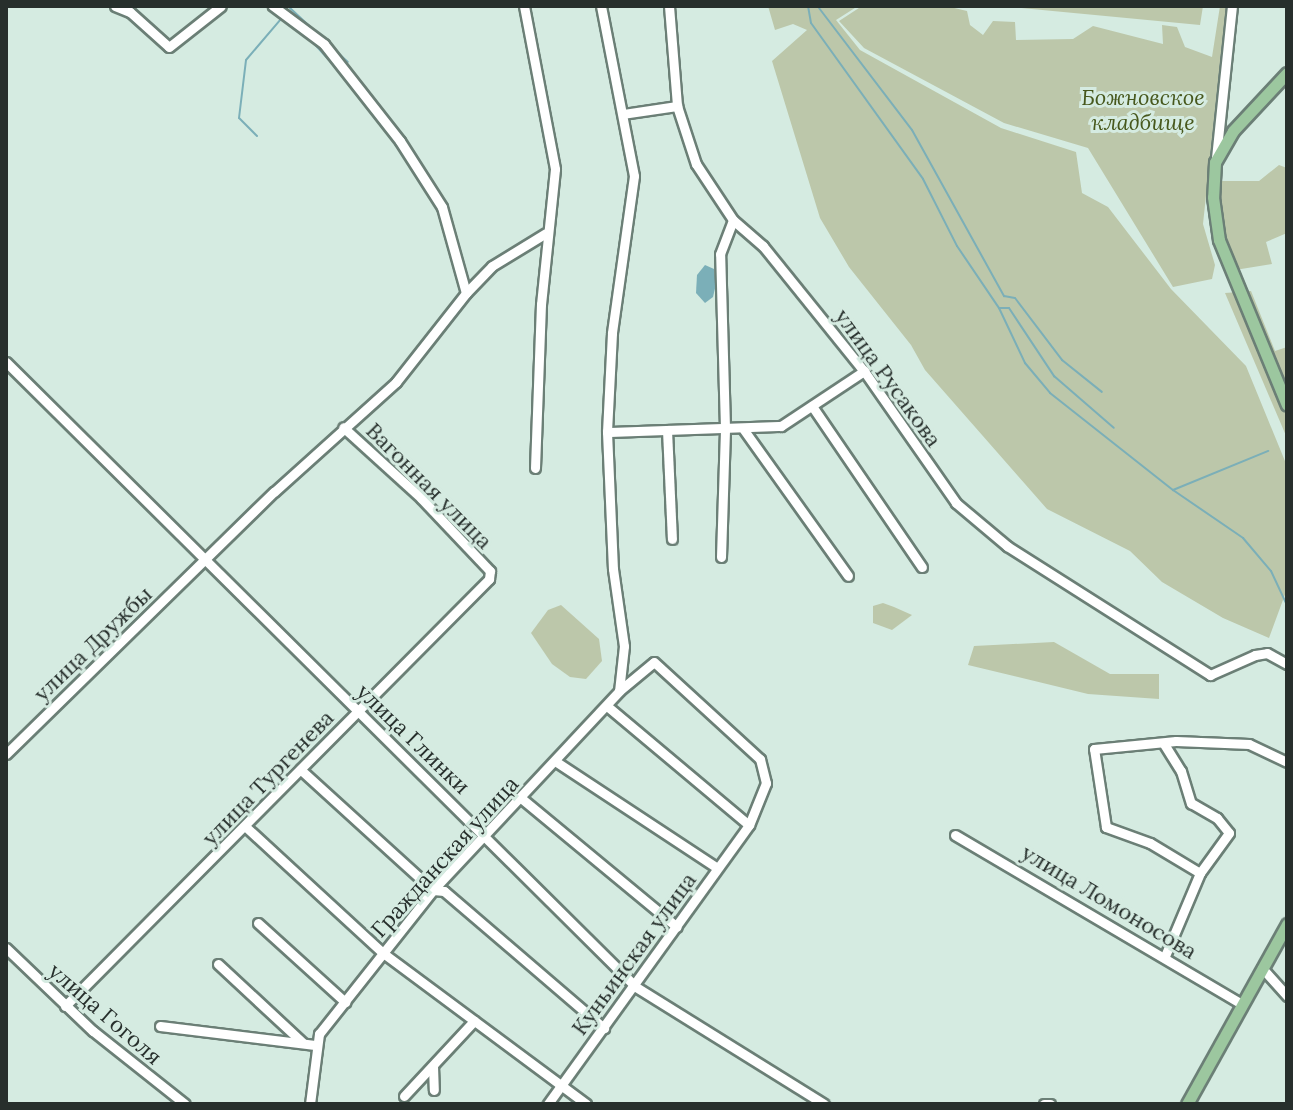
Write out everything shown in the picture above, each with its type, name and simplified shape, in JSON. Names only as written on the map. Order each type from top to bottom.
[{"type":"main road","points":[[1285,78],[1243,119],[1215,162],[1219,240],[1287,405]]},
{"type":"main road","points":[[1187,1104],[1287,924]]},
{"type":"street","points":[[115,6],[130,12],[169,47],[221,6]]},
{"type":"street","points":[[273,6],[324,44],[400,141],[442,207],[466,293]]},
{"type":"street","points":[[524,6],[555,169],[546,233],[535,468]]},
{"type":"street","points":[[601,6],[634,176],[612,333],[607,432],[613,569],[624,646],[619,691]]},
{"type":"street","name":"улица Русакова","points":[[669,6],[677,106],[696,164],[733,220],[763,246],[864,371],[956,503],[980,527],[1210,675],[1255,655],[1267,653],[1287,664]]},
{"type":"street","points":[[1215,162],[1232,6]]},
{"type":"street","points":[[623,114],[677,106]]},
{"type":"street","points":[[1220,115],[1235,122],[1243,119]]},
{"type":"street","points":[[721,557],[725,428],[720,254],[733,220]]},
{"type":"street","name":"улица Дружбы","points":[[6,754],[343,427],[396,382],[466,293],[492,266],[546,233]]},
{"type":"street","name":"улица Глинки","points":[[6,362],[636,987],[824,1104]]},
{"type":"street","points":[[607,432],[744,430],[781,426],[864,371]]},
{"type":"street","points":[[812,406],[922,567]]},
{"type":"street","name":"Вагонная улица","points":[[343,427],[490,571]]},
{"type":"street","points":[[667,430],[672,539]]},
{"type":"street","points":[[744,430],[848,576]]},
{"type":"street","name":"улица Тургенева","points":[[65,1006],[247,828],[358,710],[489,579],[490,571]]},
{"type":"street","name":"Гражданская улица","points":[[315,1045],[433,890],[619,691],[654,662],[765,769]]},
{"type":"street","points":[[607,706],[749,825]]},
{"type":"street","points":[[1164,744],[1181,771],[1191,803],[1217,818],[1229,833],[1200,873],[1165,956]]},
{"type":"street","points":[[1200,873],[1150,843],[1106,827],[1094,749],[1164,744],[1249,744],[1287,762]]},
{"type":"street","points":[[555,761],[717,868]]},
{"type":"street","name":"Куньинская улица","points":[[548,1104],[636,987],[749,825],[760,806],[765,769]]},
{"type":"street","points":[[301,770],[433,890],[444,891],[604,1028]]},
{"type":"street","points":[[521,798],[677,927]]},
{"type":"street","points":[[247,828],[383,953],[586,1104]]},
{"type":"street","name":"улица Ломоносова","points":[[955,835],[1242,1004]]},
{"type":"street","points":[[258,923],[345,1002]]},
{"type":"street","name":"улица Гоголя","points":[[6,948],[65,1006],[185,1104]]},
{"type":"street","points":[[218,964],[302,1042]]},
{"type":"street","points":[[1262,968],[1287,996]]},
{"type":"street","points":[[404,1096],[474,1021]]},
{"type":"street","points":[[160,1026],[315,1045],[310,1104]]},
{"type":"street","points":[[433,1066],[434,1090]]},
{"type":"street","points":[[1044,1104],[1050,1104]]},
{"type":"green space","points":[[768,6],[858,6],[836,20],[860,50],[1001,128],[1076,152],[1082,193],[1108,207],[1171,289],[1246,366],[1287,466],[1287,589],[1269,638],[1223,618],[1162,582],[1130,551],[1047,509],[925,370],[911,345],[849,267],[820,218],[772,61],[807,30],[793,24],[775,30]]},
{"type":"green space","name":"Божновское кладбище","points":[[862,6],[946,6],[967,11],[970,25],[983,35],[993,21],[1015,22],[1016,40],[1073,39],[1093,26],[1163,44],[1162,25],[1177,27],[1185,47],[1212,57],[1220,6],[1226,6],[1203,224],[1215,265],[1212,279],[1173,287],[1088,148],[1004,123],[864,48],[839,21]]},
{"type":"green space","points":[[999,6],[1203,6],[1200,25]]},
{"type":"green space","points":[[1279,165],[1287,168],[1287,233],[1266,242],[1272,264],[1235,270],[1221,236],[1217,199],[1222,181],[1259,181]]},
{"type":"green space","points":[[1251,291],[1275,351],[1287,347],[1287,438],[1225,293]]},
{"type":"green space","points":[[883,603],[912,615],[892,630],[873,623],[873,606]]},
{"type":"green space","points":[[561,605],[599,639],[602,661],[586,679],[570,677],[552,664],[531,633],[548,610]]},
{"type":"green space","points":[[1054,642],[1110,674],[1159,674],[1159,699],[1088,694],[968,665],[974,646]]},
{"type":"water","points":[[705,265],[714,269],[716,284],[713,297],[705,303],[696,293],[697,275]]},
{"type":"waterway","points":[[808,6],[811,23],[923,179],[957,246],[999,308],[1025,363],[1050,393],[1173,490],[1243,538],[1271,571],[1287,606]]},
{"type":"waterway","points":[[290,8],[348,62]]},
{"type":"waterway","points":[[819,8],[912,130],[1004,296],[1015,298],[1062,360],[1102,392]]},
{"type":"waterway","points":[[257,136],[239,118],[246,60],[281,19],[299,30]]},
{"type":"waterway","points":[[310,39],[329,60]]},
{"type":"waterway","points":[[999,308],[1009,308],[1054,376],[1114,428]]},
{"type":"waterway","points":[[1173,490],[1268,451]]}]
